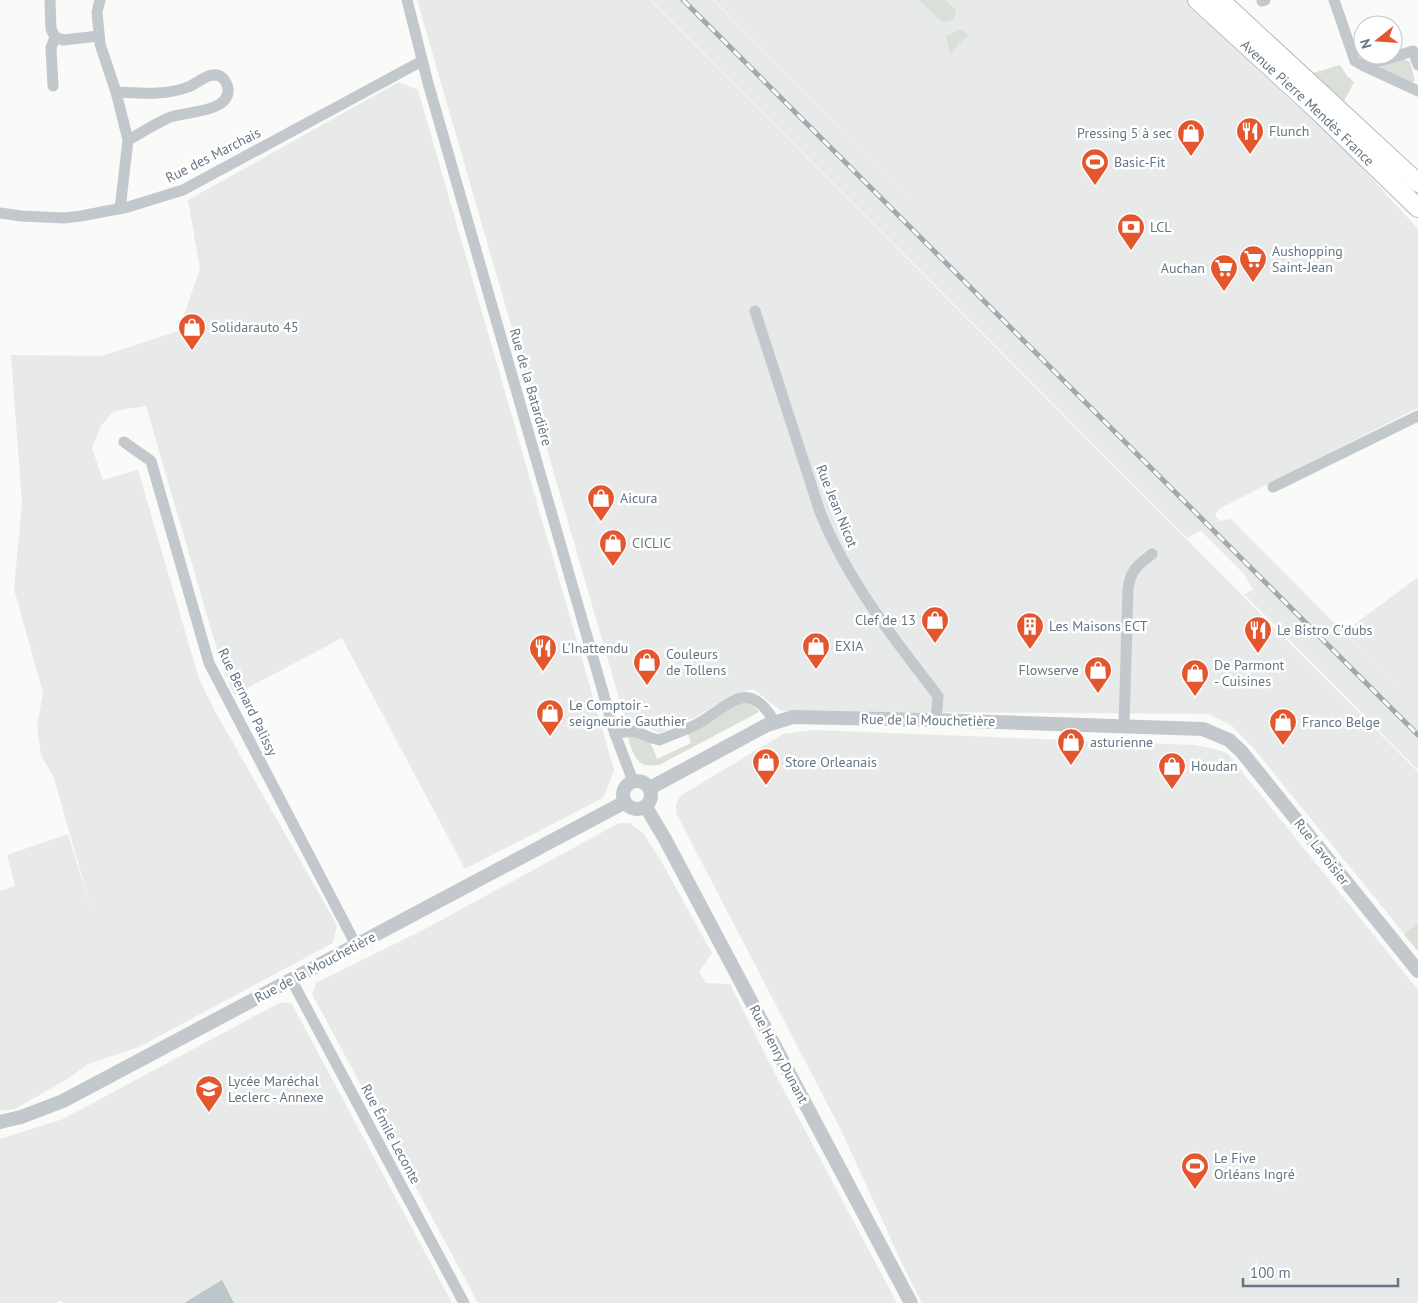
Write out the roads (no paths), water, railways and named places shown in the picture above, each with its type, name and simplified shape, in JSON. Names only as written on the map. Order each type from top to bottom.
[{"type":"main road","name":"Avenue Pierre Mendès France","points":[[1197,0],[1318,111],[1418,208]]},
{"type":"main road","name":"Avenue Pierre Mendès France","points":[[1220,0],[1418,183]]},
{"type":"street","points":[[50,0],[51,29],[55,37],[63,40],[99,36]]},
{"type":"street","points":[[100,0],[98,12],[102,54],[116,92],[128,140],[120,209]]},
{"type":"street","name":"Rue de la Batardière","points":[[407,0],[422,61],[615,734],[633,781]]},
{"type":"street","points":[[1334,0],[1355,61],[1418,92]]},
{"type":"street","points":[[53,86],[51,48],[55,37]]},
{"type":"street","points":[[1364,66],[1415,50],[1418,65]]},
{"type":"street","name":"Rue des Marchais","points":[[0,213],[64,218],[120,209],[183,190],[422,61]]},
{"type":"street","points":[[116,92],[165,94],[188,87],[212,75],[220,76],[226,83],[228,91],[226,100],[219,106],[169,118],[128,140]]},
{"type":"street","name":"Rue Jean Nicot","points":[[756,311],[820,512],[832,543],[894,640],[938,696],[936,720]]},
{"type":"street","points":[[1273,487],[1418,416]]},
{"type":"street","name":"Rue Bernard Palissy","points":[[124,442],[151,461],[209,664],[356,945]]},
{"type":"street","points":[[1124,725],[1128,589],[1130,577],[1136,567],[1152,554]]},
{"type":"street","points":[[615,734],[630,730],[659,740],[688,728],[730,703],[746,697],[759,701],[766,708],[774,722]]},
{"type":"street","name":"Rue de la Mouchetière","points":[[650,788],[784,718],[1124,725],[1203,729],[1222,736]]},
{"type":"street","name":"Rue Lavoisier","points":[[1222,736],[1241,751],[1418,971]]},
{"type":"street","points":[[633,781],[642,781],[650,788],[652,796],[646,807],[638,810],[625,802],[623,792],[625,787],[633,781]]},
{"type":"street","name":"Rue de la Mouchetière","points":[[0,1122],[30,1114],[63,1101],[625,802]]},
{"type":"street","name":"Rue Henry Dunant","points":[[646,807],[665,839],[910,1303]]},
{"type":"street","name":"Rue Émile Leconte","points":[[291,979],[464,1303]]},
{"type":"railway","points":[[683,0],[1418,735]]},
{"type":"place","name":"Flunch","points":[[1250,155]]},
{"type":"place","name":"Pressing 5 à sec","points":[[1191,157]]},
{"type":"place","name":"Basic-Fit","points":[[1095,186]]},
{"type":"place","name":"LCL","points":[[1131,251]]},
{"type":"place","name":"Aushopping Saint-Jean","points":[[1253,283]]},
{"type":"place","name":"Auchan","points":[[1224,292]]},
{"type":"place","name":"Solidarauto 45","points":[[192,351]]},
{"type":"place","name":"Aicura","points":[[601,522]]},
{"type":"place","name":"CICLIC","points":[[613,567]]},
{"type":"place","name":"Clef de 13","points":[[935,644]]},
{"type":"place","name":"Les Maisons ECT","points":[[1030,650]]},
{"type":"place","name":"Le Bistro C'dubs","points":[[1258,654]]},
{"type":"place","name":"EXIA","points":[[816,670]]},
{"type":"place","name":"L'Inattendu","points":[[543,672]]},
{"type":"place","name":"Couleurs de Tollens","points":[[647,686]]},
{"type":"place","name":"Flowserve","points":[[1098,694]]},
{"type":"place","name":"De Parmont - Cuisines","points":[[1195,697]]},
{"type":"place","name":"Le Comptoir - seigneurie Gauthier","points":[[550,737]]},
{"type":"place","name":"Franco Belge","points":[[1283,746]]},
{"type":"place","name":"asturienne","points":[[1071,766]]},
{"type":"place","name":"Store Orleanais","points":[[766,786]]},
{"type":"place","name":"Houdan","points":[[1172,790]]},
{"type":"place","name":"Lycée Maréchal Leclerc - Annexe","points":[[209,1113]]},
{"type":"place","name":"Le Five Orléans Ingré","points":[[1195,1190]]}]
